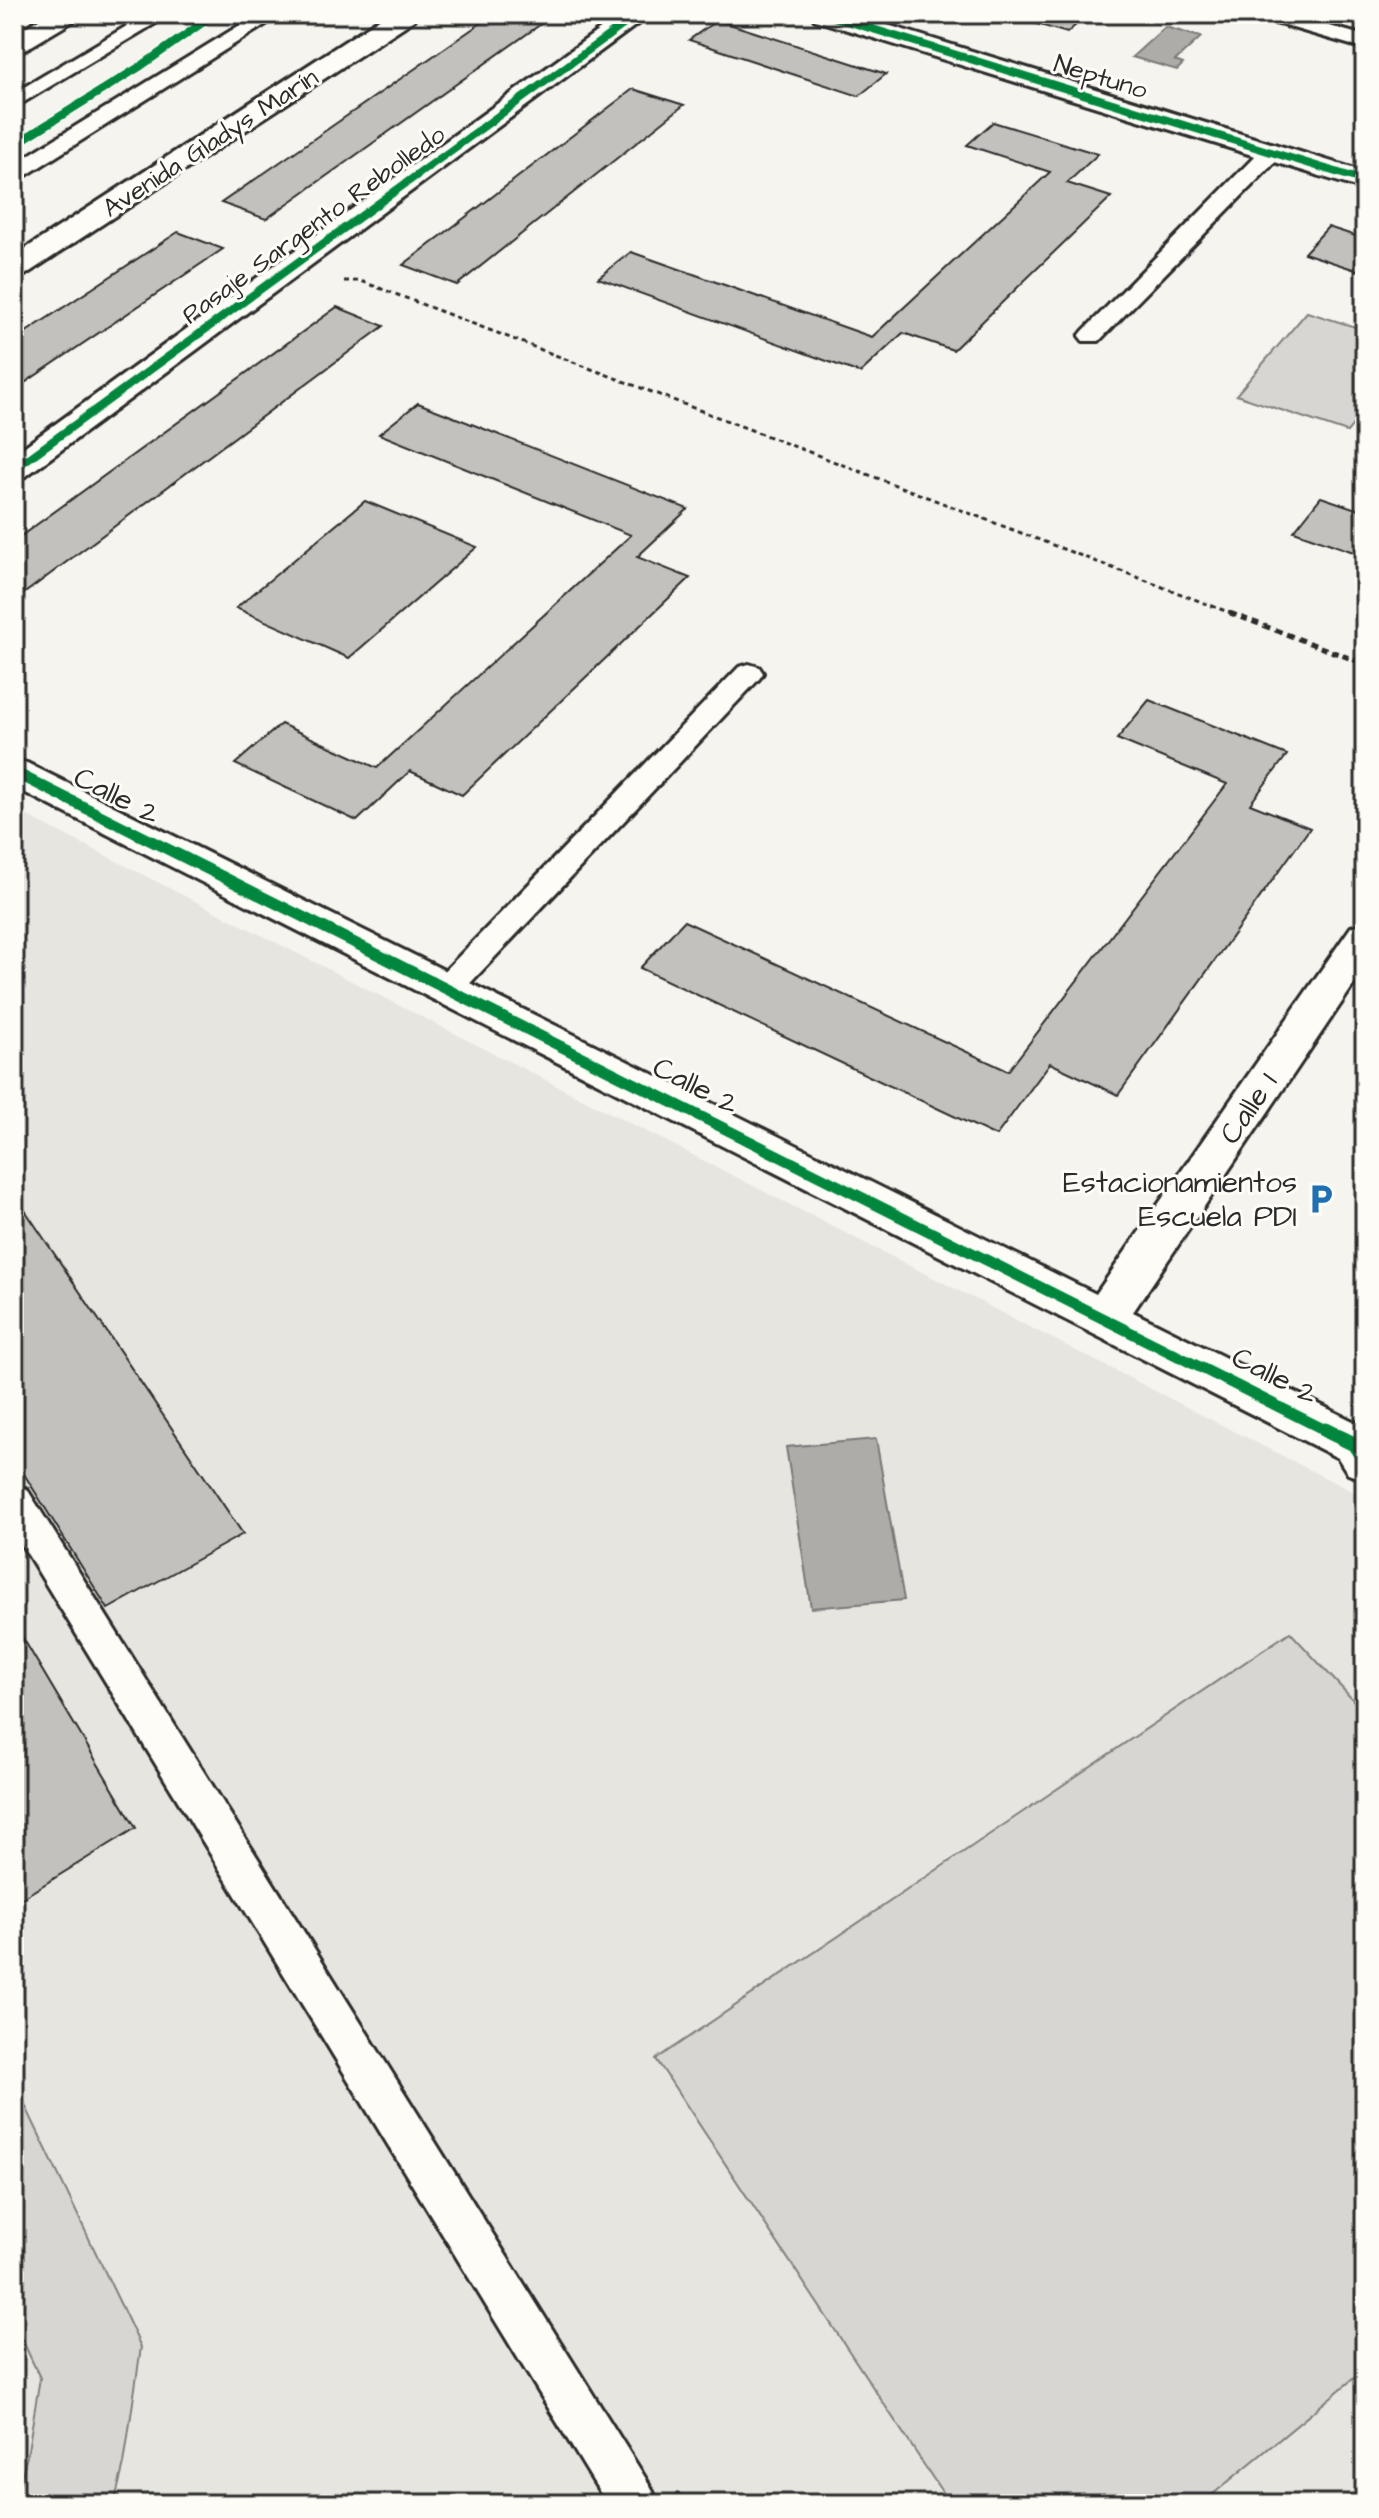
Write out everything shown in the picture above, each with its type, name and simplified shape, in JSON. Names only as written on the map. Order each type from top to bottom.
[{"type":"street","points":[[14,45],[66,14]]},
{"type":"street","name":"Avenida Gladys Marín","points":[[14,269],[405,14]]},
{"type":"street","name":"Pasaje Sargento Rebolledo","points":[[14,469],[638,14]]},
{"type":"street","name":"Neptuno","points":[[824,14],[1365,181]]},
{"type":"street","name":"Calle 2","points":[[14,772],[1361,1450]]},
{"type":"street","name":"Calle 1","points":[[1104,1318],[1365,937]]},
{"type":"lane","points":[[14,102],[161,14]]},
{"type":"lane","points":[[14,173],[272,14]]},
{"type":"lane","points":[[1265,14],[1365,43]]},
{"type":"lane","points":[[1091,336],[1272,152]]},
{"type":"lane","points":[[446,989],[749,673]]},
{"type":"lane","points":[[14,1500],[634,2504]]},
{"type":"path","points":[[294,265],[334,281],[361,281],[1365,664]]},
{"type":"shaded area","points":[[1165,27],[1201,37],[1175,61],[1183,64],[1177,70],[1132,57]]},
{"type":"shaded area","points":[[1307,312],[1365,330],[1365,410],[1347,432],[1236,395]]},
{"type":"shaded area","points":[[14,809],[1365,1498],[1365,2504],[14,2504]]},
{"type":"shaded area","points":[[876,1439],[904,1600],[811,1608],[786,1447]]},
{"type":"shaded area","points":[[1290,1632],[1365,1713],[1365,2369],[1201,2504],[950,2504],[656,2059]]},
{"type":"shaded area","points":[[14,2082],[141,2347],[124,2464],[114,2504],[14,2504],[27,2456],[40,2378],[14,2322]]},
{"type":"building","points":[[494,14],[555,14],[266,219],[221,203]]},
{"type":"building","points":[[1003,14],[1088,14],[1067,33]]},
{"type":"building","points":[[717,20],[886,74],[859,96],[689,40]]},
{"type":"building","points":[[633,89],[684,105],[457,285],[403,265]]},
{"type":"building","points":[[993,122],[1098,154],[1067,183],[1111,197],[953,350],[903,333],[860,373],[598,278],[631,252],[872,337],[1050,172],[967,145]]},
{"type":"building","points":[[1328,227],[1365,239],[1365,273],[1304,253]]},
{"type":"building","points":[[178,232],[223,249],[14,390],[14,340]]},
{"type":"building","points":[[337,307],[384,326],[14,601],[14,541]]},
{"type":"building","points":[[418,403],[688,509],[637,557],[690,578],[462,795],[410,771],[357,821],[235,764],[281,724],[377,768],[631,535],[379,434]]},
{"type":"building","points":[[1321,497],[1365,512],[1365,556],[1294,531]]},
{"type":"building","points":[[365,501],[477,547],[349,658],[236,608]]},
{"type":"building","points":[[1149,700],[1287,755],[1250,804],[1310,828],[1118,1095],[1050,1063],[996,1136],[640,968],[684,921],[1008,1071],[1227,784],[1117,739]]},
{"type":"building","points":[[14,1194],[243,1534],[108,1609],[14,1458]]},
{"type":"building","points":[[14,1623],[136,1828],[14,1903]]},
{"type":"cycle path","points":[[14,145],[141,66],[215,14]]},
{"type":"cycle path","points":[[14,469],[638,14]]},
{"type":"cycle path","points":[[824,14],[1365,181]]},
{"type":"cycle path","points":[[14,772],[1354,1444],[1365,1460]]},
{"type":"place","name":"Estacionamientos Escuela PDI","points":[[1321,1199]]}]
